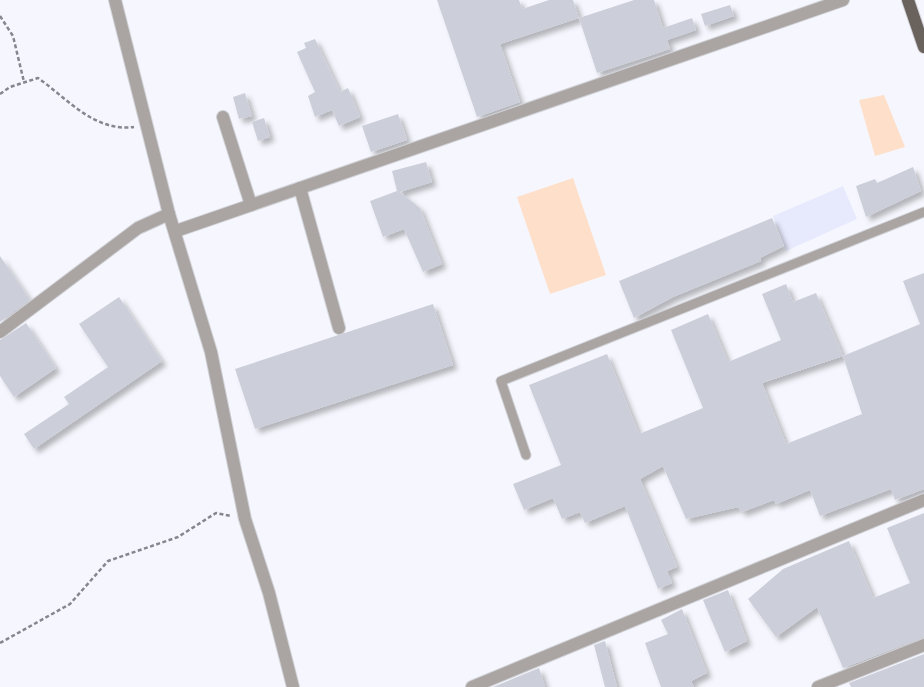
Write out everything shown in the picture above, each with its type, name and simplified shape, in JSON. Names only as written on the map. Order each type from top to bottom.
[{"type":"main road","points":[[908,0],[924,47]]},
{"type":"street","points":[[115,0],[169,214],[176,231],[211,352],[245,519],[269,594],[293,687]]},
{"type":"street","points":[[176,231],[843,0]]},
{"type":"street","points":[[223,117],[251,205]]},
{"type":"street","points":[[300,188],[339,328]]},
{"type":"street","points":[[0,332],[138,228],[169,214]]},
{"type":"street","points":[[472,687],[924,500]]},
{"type":"street","points":[[818,687],[924,645]]},
{"type":"lane","points":[[526,455],[501,381],[924,212]]},
{"type":"path","points":[[0,16],[13,36],[24,82]]},
{"type":"path","points":[[0,94],[10,87],[38,78],[91,119],[120,129],[146,125]]},
{"type":"path","points":[[0,642],[70,604],[108,561],[178,537],[216,513],[245,519]]},
{"type":"shaded area","points":[[884,95],[905,147],[875,156],[859,100]]},
{"type":"shaded area","points":[[573,178],[606,275],[550,294],[517,197]]},
{"type":"shaded area","points":[[843,186],[857,219],[786,251],[773,216]]},
{"type":"building","points":[[437,0],[519,0],[522,9],[549,0],[573,0],[579,18],[500,44],[520,102],[477,117]]},
{"type":"building","points":[[634,0],[654,0],[663,28],[692,18],[696,30],[667,40],[670,49],[597,73],[579,18]]},
{"type":"building","points":[[730,5],[734,16],[705,26],[701,14]]},
{"type":"building","points":[[315,39],[340,92],[348,88],[360,117],[339,126],[332,110],[315,117],[308,96],[315,92],[297,52],[306,48],[304,43]]},
{"type":"building","points":[[245,93],[252,116],[239,119],[233,97]]},
{"type":"building","points":[[398,114],[407,140],[371,152],[362,126]]},
{"type":"building","points":[[264,118],[270,137],[258,141],[252,122]]},
{"type":"building","points":[[426,162],[432,182],[400,192],[420,208],[442,264],[423,272],[404,229],[383,237],[370,201],[397,191],[392,171]]},
{"type":"building","points":[[913,167],[921,191],[866,217],[856,186],[875,179],[877,183]]},
{"type":"building","points":[[772,218],[784,246],[760,258],[761,261],[673,297],[634,318],[619,281]]},
{"type":"building","points":[[0,256],[30,300],[0,322]]},
{"type":"building","points":[[924,273],[924,489],[895,500],[891,489],[820,516],[810,490],[776,504],[774,500],[742,512],[738,507],[686,519],[663,466],[640,479],[677,567],[667,571],[672,583],[658,589],[625,506],[585,523],[580,512],[562,519],[553,498],[524,510],[513,484],[561,465],[529,385],[607,354],[639,434],[703,408],[671,330],[708,314],[728,362],[781,340],[762,294],[786,284],[793,302],[816,293],[843,356],[920,324],[903,281]],"holes":[[[843,356],[862,414],[786,444],[762,383]]]},
{"type":"building","points":[[119,297],[162,361],[34,449],[24,434],[69,404],[64,397],[108,367],[79,324]]},
{"type":"building","points":[[433,304],[453,365],[255,429],[235,369]]},
{"type":"building","points":[[26,323],[56,368],[14,397],[0,376],[0,340]]},
{"type":"building","points":[[924,513],[924,637],[843,668],[817,607],[776,637],[748,599],[783,569],[849,541],[873,598],[910,583],[887,528]]},
{"type":"building","points":[[728,590],[747,641],[725,652],[703,600]]},
{"type":"building","points":[[682,609],[707,673],[691,681],[694,687],[661,687],[645,643],[668,634],[661,620]]},
{"type":"building","points":[[605,641],[617,687],[605,687],[594,645]]},
{"type":"building","points":[[924,654],[924,687],[851,687],[849,683]]},
{"type":"building","points":[[539,668],[545,687],[493,687]]}]
